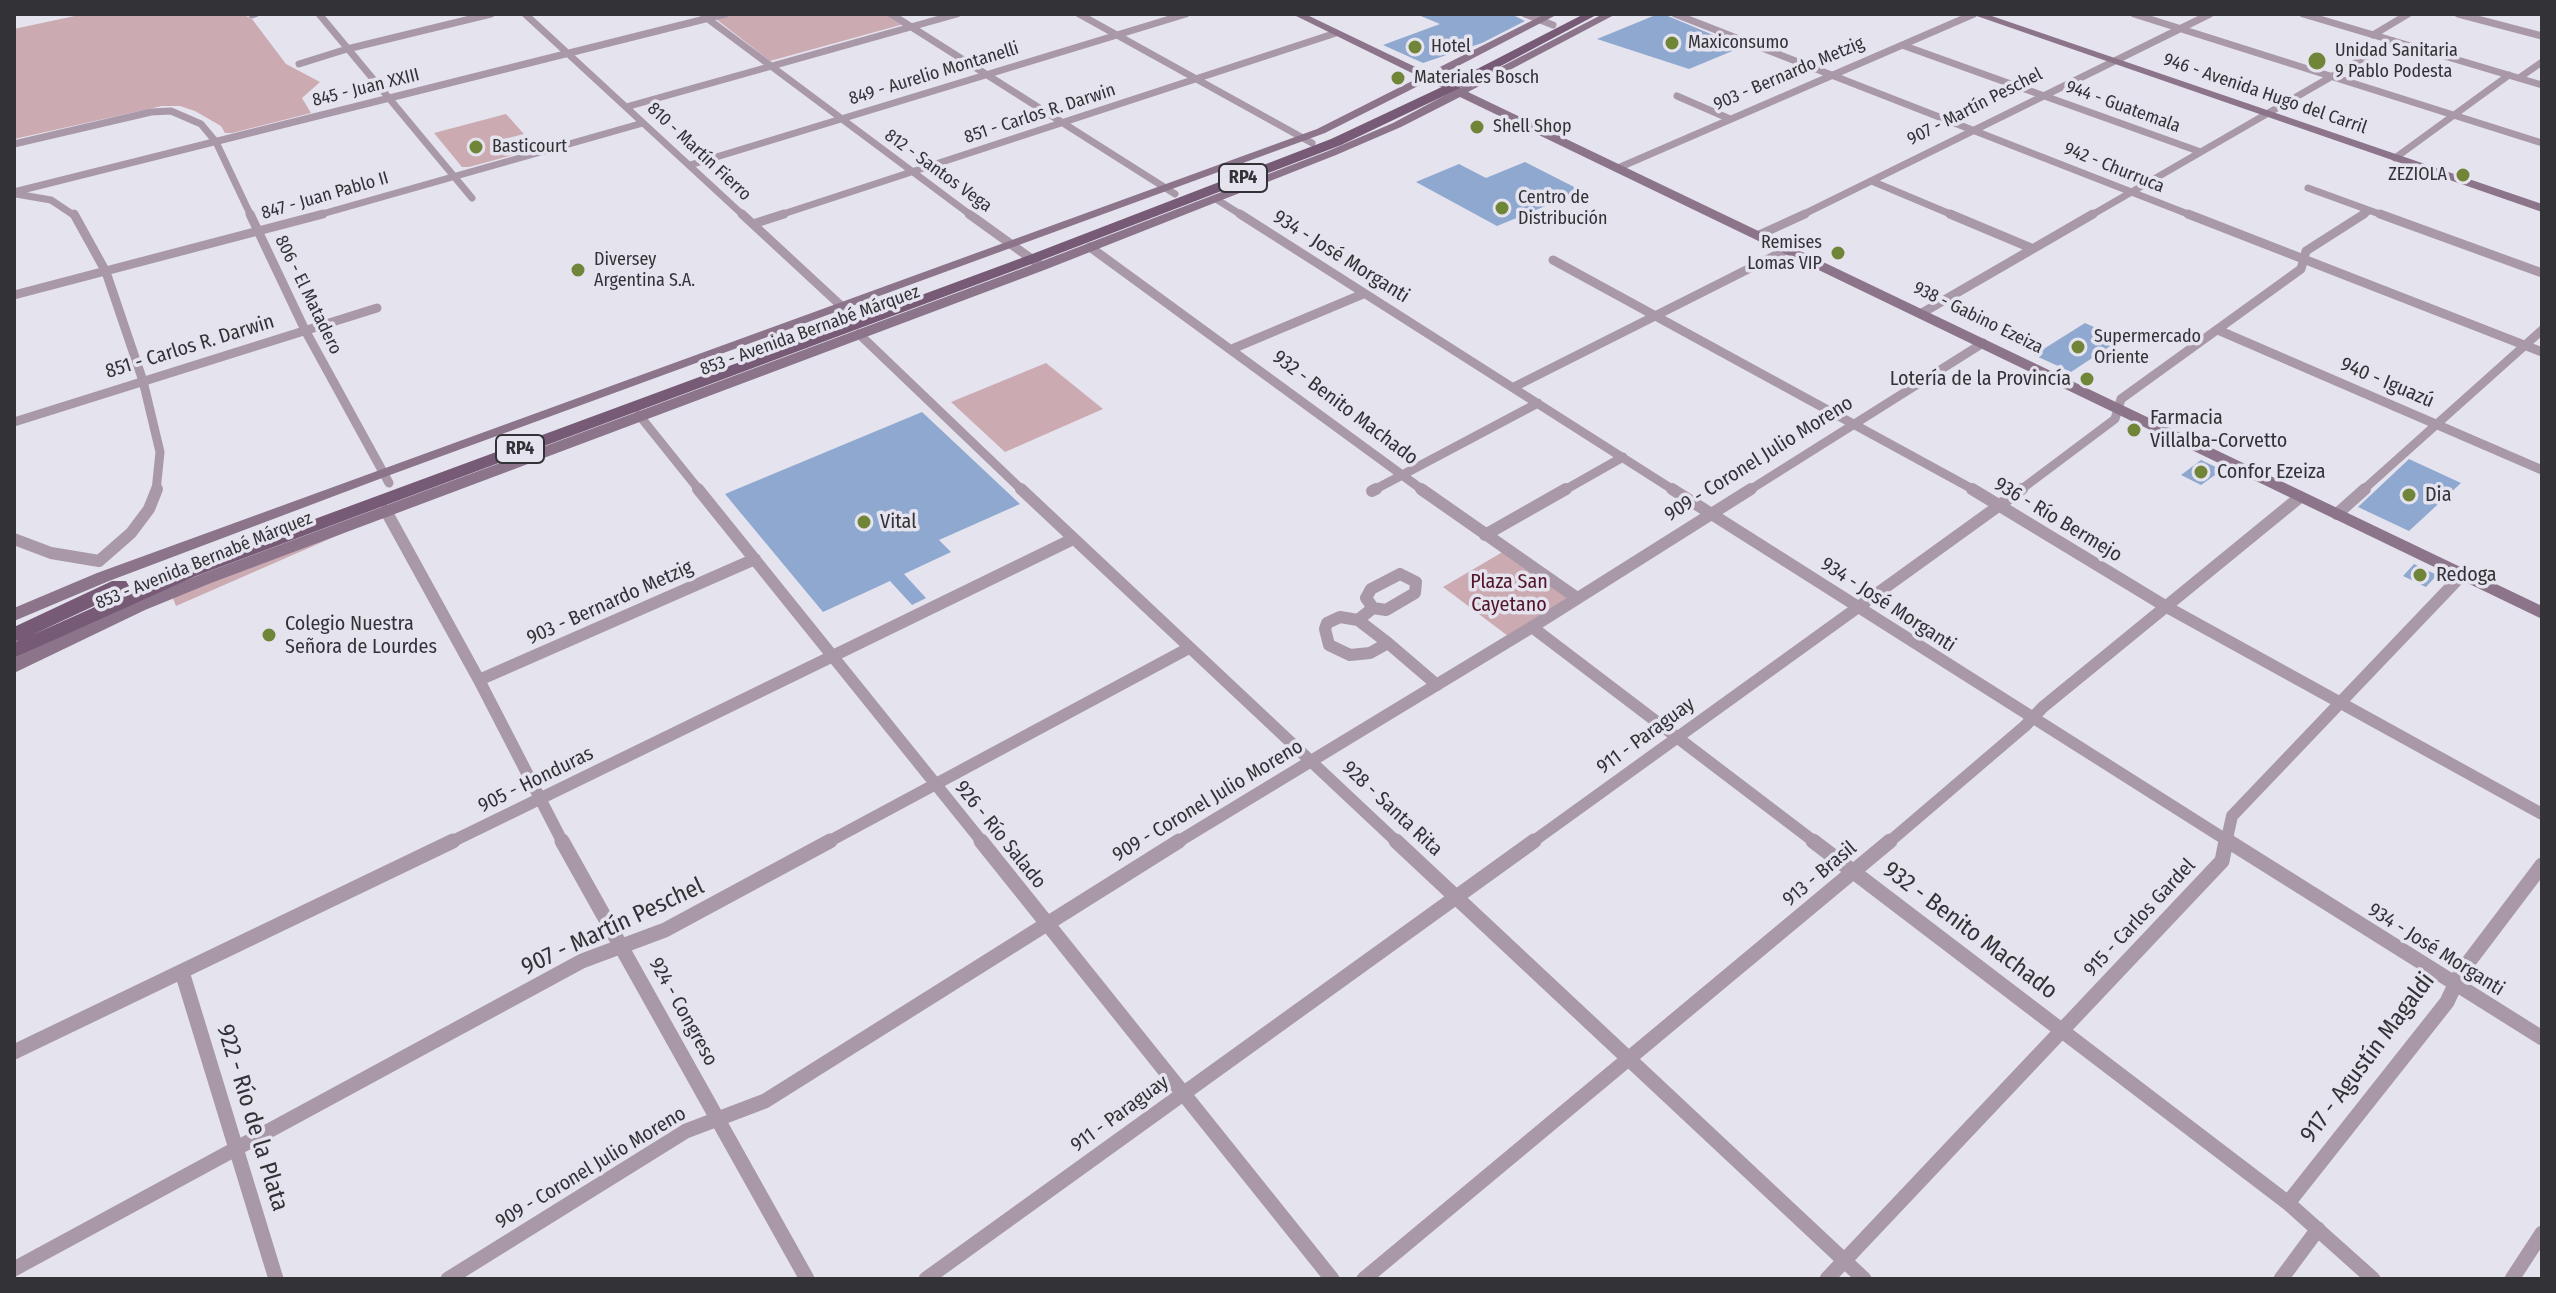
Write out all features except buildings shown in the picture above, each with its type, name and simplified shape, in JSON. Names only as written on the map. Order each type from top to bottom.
[{"type":"main road","name":"853 - Avenida Bernabé Márquez","points":[[14,635],[130,581],[387,478],[846,310],[1026,255],[1170,191],[1445,86],[1553,19],[1573,14]]},
{"type":"main road","name":"853 - Avenida Bernabé Márquez","points":[[14,651],[189,572],[732,370],[1026,255],[1336,142],[1592,14]]},
{"type":"main road","points":[[1336,142],[1367,138]]},
{"type":"main road","points":[[732,370],[788,361]]},
{"type":"street","points":[[319,14],[472,198]]},
{"type":"street","points":[[299,64],[347,49],[491,14]]},
{"type":"street","name":"810 - Martín Fierro","points":[[525,14],[846,310]]},
{"type":"street","name":"845 - Juan XXIII","points":[[14,192],[569,54],[705,16],[725,14]]},
{"type":"street","points":[[891,14],[1170,191]]},
{"type":"street","points":[[626,107],[957,14]]},
{"type":"street","points":[[1079,14],[1308,140]]},
{"type":"street","name":"849 - Aurelio Montanelli","points":[[690,165],[1186,14]]},
{"type":"street","name":"938 - Gabino Ezeiza","points":[[1297,14],[2542,613]]},
{"type":"street","points":[[1525,14],[1540,20]]},
{"type":"street","name":"853 - Avenida Bernabé Márquez","points":[[1445,86],[1611,14]]},
{"type":"street","name":"942 - Churruca","points":[[1675,14],[2542,352]]},
{"type":"street","name":"903 - Bernardo Metzig","points":[[1618,168],[1975,14]]},
{"type":"street","name":"946 - Avenida Hugo del Carril","points":[[1975,14],[2542,208]]},
{"type":"street","points":[[2134,14],[2542,143]]},
{"type":"street","name":"907 - Martín Peschel","points":[[1759,235],[1874,182],[2112,60],[2210,14]]},
{"type":"street","points":[[2303,14],[2542,85]]},
{"type":"street","points":[[2373,35],[2408,14]]},
{"type":"street","points":[[2458,14],[2542,36]]},
{"type":"street","name":"812 - Santos Vega","points":[[705,16],[1026,255]]},
{"type":"street","name":"853 - Avenida Bernabé Márquez","points":[[14,666],[139,606],[859,334],[1026,255],[1090,247],[1367,138],[1540,20],[1553,19]]},
{"type":"street","name":"851 - Carlos R. Darwin","points":[[753,224],[1336,33]]},
{"type":"street","points":[[1922,313],[2393,41]]},
{"type":"street","name":"944 - Guatemala","points":[[1902,45],[2198,151]]},
{"type":"street","points":[[2519,78],[2542,62]]},
{"type":"street","points":[[2395,158],[2509,75]]},
{"type":"street","points":[[1677,96],[1730,119]]},
{"type":"street","name":"806 - El Matadero","points":[[14,144],[151,112],[171,111],[193,119],[216,142],[305,330],[387,478]]},
{"type":"street","name":"847 - Juan Pablo II","points":[[14,295],[259,232],[643,123]]},
{"type":"street","points":[[1874,182],[2031,248]]},
{"type":"street","points":[[2308,188],[2542,273]]},
{"type":"street","points":[[14,192],[51,200],[73,213],[106,272],[143,381],[160,452],[159,485],[140,522],[101,569],[14,539]]},
{"type":"street","name":"934 - José Morganti","points":[[1216,199],[2031,718],[2542,1038]]},
{"type":"street","name":"911 - Paraguay","points":[[926,1279],[2001,505],[2115,419],[2121,399],[2301,269],[2306,251],[2369,211]]},
{"type":"street","name":"932 - Benito Machado","points":[[1090,247],[1402,476],[1577,598]]},
{"type":"street","points":[[1514,387],[1788,249]]},
{"type":"street","name":"936 - Río Bermejo","points":[[1553,260],[2001,505],[2165,606],[2542,814]]},
{"type":"street","points":[[1232,349],[1363,294]]},
{"type":"street","name":"851 - Carlos R. Darwin","points":[[14,422],[377,308]]},
{"type":"street","name":"940 - Iguazú","points":[[2218,330],[2542,470]]},
{"type":"street","points":[[2337,514],[2542,330]]},
{"type":"street","name":"928 - Santa Rita","points":[[859,334],[1073,539],[1864,1279]]},
{"type":"street","name":"909 - Coronel Julio Moreno","points":[[448,1279],[686,1131],[765,1101],[1045,923],[1532,627],[1983,343]]},
{"type":"street","points":[[1372,491],[1538,403]]},
{"type":"street","name":"926 - Río Salado","points":[[639,415],[1332,1279]]},
{"type":"street","points":[[1485,535],[1623,457]]},
{"type":"street","name":"853 - Avenida Bernabé Márquez","points":[[14,615],[101,569],[387,478]]},
{"type":"street","name":"913 - Brasil","points":[[1364,1279],[1855,871],[2165,606],[2300,497]]},
{"type":"street","name":"924 - Congreso","points":[[386,511],[479,680],[539,800],[807,1279]]},
{"type":"street","name":"905 - Honduras","points":[[14,1052],[1073,539]]},
{"type":"street","name":"903 - Bernardo Metzig","points":[[479,680],[755,559]]},
{"type":"street","name":"915 - Carlos Gardel","points":[[1827,1279],[2222,861],[2232,816],[2462,575]]},
{"type":"street","points":[[1358,620],[1373,608]]},
{"type":"street","points":[[1388,643],[1360,656],[1342,654],[1329,645],[1325,629],[1327,623],[1340,617],[1358,620],[1388,643],[1437,685]]},
{"type":"street","name":"932 - Benito Machado","points":[[1532,627],[2288,1203],[2373,1279]]},
{"type":"street","name":"907 - Martín Peschel","points":[[14,1269],[237,1151],[582,961],[665,930],[1189,648]]},
{"type":"street","name":"917 - Agustín Magaldi","points":[[2288,1203],[2447,1002],[2455,982],[2542,865]]},
{"type":"street","name":"922 - Río de la Plata","points":[[182,972],[276,1279]]},
{"type":"street","points":[[2281,1279],[2318,1229]]},
{"type":"street","points":[[2512,1279],[2542,1233]]},
{"type":"green space","points":[[84,14],[242,14],[252,19],[286,64],[320,82],[302,98],[311,113],[225,133],[221,126],[195,111],[180,106],[162,106],[14,139],[14,29]]},
{"type":"green space","points":[[735,14],[888,14],[904,24],[770,61],[716,19]]},
{"type":"green space","name":"Basticourt","points":[[506,114],[524,134],[500,140],[513,155],[469,167],[462,167],[434,133]]},
{"type":"green space","points":[[1046,363],[1103,409],[1005,452],[951,402]]},
{"type":"green space","points":[[382,516],[176,606],[172,596]]},
{"type":"green space","name":"Plaza San Cayetano","points":[[1506,550],[1577,598],[1512,639],[1443,587]]},
{"type":"place","name":"Maxiconsumo","points":[[1672,43]]},
{"type":"place","name":"Hotel","points":[[1415,47]]},
{"type":"place","name":"Unidad Sanitaria 9 Pablo Podesta","points":[[2317,61]]},
{"type":"place","name":"Materiales Bosch","points":[[1398,78]]},
{"type":"place","name":"Shell Shop","points":[[1477,127]]},
{"type":"place","name":"Basticourt","points":[[476,147]]},
{"type":"place","name":"ZEZIOLA","points":[[2463,175]]},
{"type":"place","name":"Centro de Distribución","points":[[1502,208]]},
{"type":"place","name":"Remises Lomas VIP","points":[[1838,253]]},
{"type":"place","name":"Diversey Argentina S.A.","points":[[578,270]]},
{"type":"place","name":"Supermercado Oriente","points":[[2078,347]]},
{"type":"place","name":"Lotería de la Provincía","points":[[2087,379]]},
{"type":"place","name":"Farmacia Villalba-Corvetto","points":[[2134,430]]},
{"type":"place","name":"Confor Ezeiza","points":[[2201,472]]},
{"type":"place","name":"Dia","points":[[2409,495]]},
{"type":"place","name":"Vital","points":[[864,522]]},
{"type":"place","name":"Redoga","points":[[2420,575]]},
{"type":"place","name":"Colegio Nuestra Señora de Lourdes","points":[[269,635]]}]
